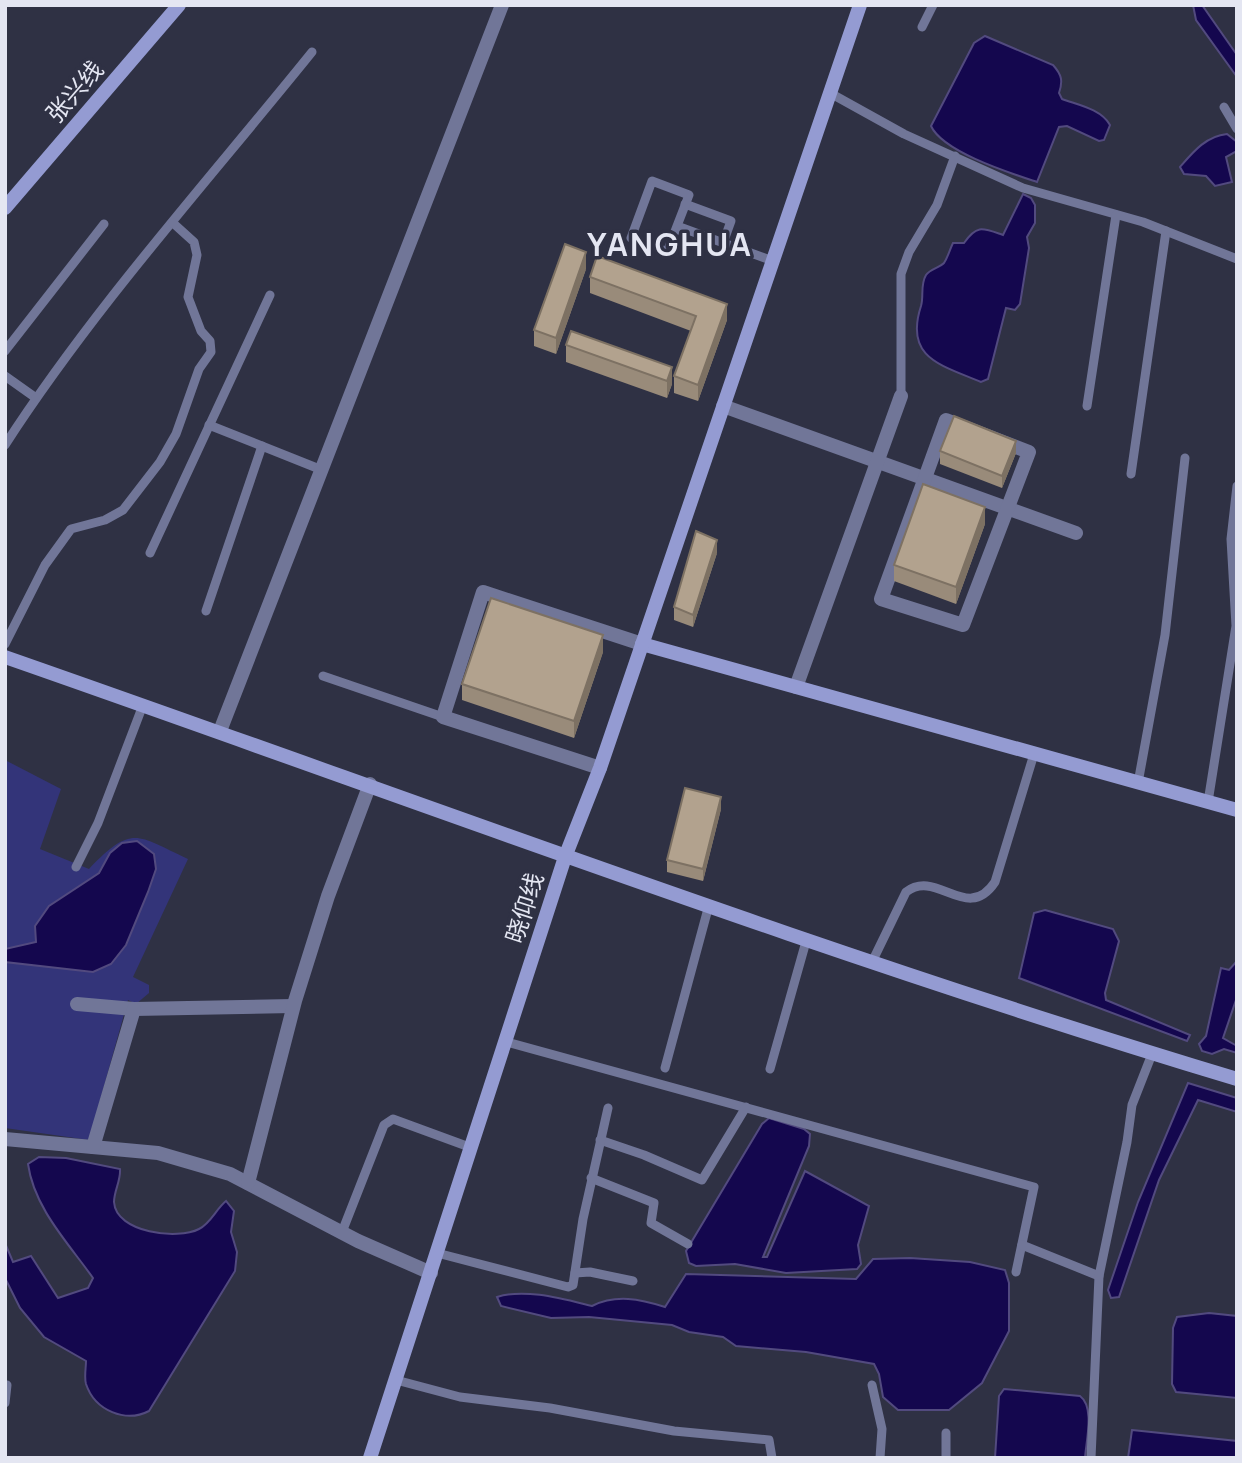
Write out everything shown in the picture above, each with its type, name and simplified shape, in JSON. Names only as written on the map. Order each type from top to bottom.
[{"type":"street","name":"张兴线","points":[[5,208],[179,5]]},
{"type":"street","points":[[220,731],[502,5]]},
{"type":"street","points":[[860,5],[600,768],[565,857],[1152,1054],[1237,1079]]},
{"type":"street","points":[[796,687],[901,396]]},
{"type":"street","points":[[723,406],[1076,533]]},
{"type":"street","points":[[946,420],[1029,452],[1008,508],[963,625],[881,599],[946,420]]},
{"type":"street","points":[[600,768],[443,717],[483,592],[642,644],[1237,810]]},
{"type":"street","name":"晓仰线","points":[[5,657],[370,784],[565,857],[370,1458]]},
{"type":"street","points":[[248,1183],[293,1006],[328,896],[370,784]]},
{"type":"street","points":[[78,1004],[134,1009],[293,1006]]},
{"type":"street","points":[[93,1147],[134,1009]]},
{"type":"street","points":[[5,1139],[158,1153],[230,1174],[342,1232],[431,1273]]},
{"type":"lane","points":[[922,27],[933,5]]},
{"type":"lane","points":[[5,445],[36,398],[173,222],[312,52]]},
{"type":"lane","points":[[831,93],[904,134],[1023,188],[1166,231],[1237,259]]},
{"type":"lane","points":[[1224,107],[1237,129]]},
{"type":"lane","points":[[901,396],[901,274],[909,252],[937,205],[955,156]]},
{"type":"lane","points":[[652,181],[689,195],[677,226],[667,252],[631,238],[652,181]]},
{"type":"lane","points":[[685,204],[731,221],[723,243]]},
{"type":"lane","points":[[1087,406],[1116,215]]},
{"type":"lane","points":[[5,644],[45,565],[71,529],[105,520],[123,510],[160,462],[176,435],[199,369],[211,352],[210,341],[201,331],[188,297],[197,255],[194,242],[173,222]]},
{"type":"lane","points":[[5,351],[104,224]]},
{"type":"lane","points":[[677,226],[773,261]]},
{"type":"lane","points":[[1131,474],[1166,231]]},
{"type":"lane","points":[[150,553],[270,295]]},
{"type":"lane","points":[[5,376],[36,398]]},
{"type":"lane","points":[[209,425],[322,470]]},
{"type":"lane","points":[[206,611],[262,446]]},
{"type":"lane","points":[[1138,783],[1165,635],[1185,458]]},
{"type":"lane","points":[[1208,802],[1236,626],[1231,539],[1237,486]]},
{"type":"lane","points":[[323,676],[443,717]]},
{"type":"lane","points":[[76,867],[98,823],[144,705]]},
{"type":"lane","points":[[873,960],[906,892],[912,888],[927,885],[969,900],[987,894],[995,883],[1034,754]]},
{"type":"lane","points":[[665,1068],[709,905]]},
{"type":"lane","points":[[770,1069],[807,938]]},
{"type":"lane","points":[[507,1041],[1034,1187],[1016,1272]]},
{"type":"lane","points":[[1091,1458],[1099,1276],[1127,1142],[1132,1105],[1152,1054]]},
{"type":"lane","points":[[437,1253],[568,1287],[573,1285],[591,1178],[608,1108]]},
{"type":"lane","points":[[600,1140],[644,1154],[702,1180],[746,1108]]},
{"type":"lane","points":[[342,1232],[384,1125],[393,1119],[472,1148]]},
{"type":"lane","points":[[591,1178],[654,1203],[651,1223],[688,1244]]},
{"type":"lane","points":[[1022,1245],[1099,1276]]},
{"type":"lane","points":[[575,1273],[590,1272],[633,1281]]},
{"type":"lane","points":[[396,1380],[460,1397],[550,1408],[674,1431],[769,1440],[772,1458]]},
{"type":"lane","points":[[5,1403],[7,1385]]},
{"type":"lane","points":[[872,1385],[881,1429],[880,1458]]},
{"type":"lane","points":[[946,1433],[946,1458]]},
{"type":"shaded area","points":[[1193,5],[1202,5],[1237,55],[1237,77],[1196,20]]},
{"type":"shaded area","points":[[985,36],[1053,65],[1061,78],[1059,93],[1062,99],[1095,111],[1110,125],[1104,140],[1099,141],[1067,126],[1059,127],[1037,182],[978,160],[938,136],[931,126],[974,43]]},
{"type":"shaded area","points":[[1227,134],[1237,142],[1237,151],[1226,157],[1232,182],[1215,186],[1206,176],[1184,174],[1180,167],[1195,150],[1206,141]]},
{"type":"shaded area","points":[[1023,194],[1031,198],[1035,205],[1035,223],[1027,237],[1029,248],[1020,304],[1015,310],[1006,308],[988,379],[981,382],[940,364],[922,348],[917,323],[923,283],[928,273],[944,263],[953,243],[964,243],[981,229],[1003,235]]},
{"type":"shaded area","points":[[5,760],[61,789],[40,849],[89,869],[116,845],[136,838],[157,844],[188,859],[133,977],[149,985],[149,993],[136,1004],[128,1000],[89,1140],[5,1128]]},
{"type":"shaded area","points":[[137,841],[154,854],[156,869],[126,945],[111,964],[93,972],[5,962],[5,949],[36,942],[35,926],[49,906],[99,873],[110,853],[122,843]]},
{"type":"shaded area","points":[[1045,910],[1113,929],[1119,941],[1105,993],[1106,1000],[1190,1035],[1187,1041],[1019,978],[1034,913]]},
{"type":"shaded area","points":[[1237,961],[1237,997],[1223,1038],[1237,1046],[1237,1053],[1224,1049],[1212,1054],[1202,1051],[1199,1044],[1206,1036],[1221,968],[1229,970]]},
{"type":"shaded area","points":[[1188,1083],[1237,1098],[1237,1112],[1198,1100],[1159,1180],[1119,1297],[1111,1298],[1108,1290],[1138,1202]]},
{"type":"shaded area","points":[[769,1118],[804,1129],[810,1134],[809,1146],[763,1257],[767,1257],[805,1171],[869,1206],[858,1245],[861,1264],[857,1269],[786,1273],[735,1264],[696,1266],[689,1263],[686,1251],[762,1124]]},
{"type":"shaded area","points":[[39,1157],[66,1158],[120,1169],[114,1202],[117,1213],[125,1221],[149,1231],[177,1234],[199,1229],[226,1201],[234,1211],[231,1232],[237,1252],[235,1271],[149,1411],[131,1416],[121,1415],[104,1408],[96,1401],[86,1384],[86,1361],[44,1337],[20,1308],[5,1278],[5,1243],[13,1262],[31,1256],[58,1298],[88,1288],[93,1278],[54,1225],[37,1196],[28,1164]]},
{"type":"shaded area","points":[[910,1258],[970,1262],[1005,1270],[1009,1283],[1009,1331],[982,1383],[949,1410],[898,1410],[883,1397],[879,1374],[874,1364],[806,1352],[736,1346],[723,1337],[689,1332],[672,1325],[589,1317],[551,1318],[501,1306],[497,1297],[532,1294],[592,1306],[610,1300],[628,1299],[665,1307],[686,1274],[856,1279],[873,1259]]},
{"type":"shaded area","points":[[1209,1313],[1237,1316],[1237,1398],[1176,1392],[1172,1384],[1173,1328],[1177,1317]]},
{"type":"shaded area","points":[[1004,1389],[1080,1396],[1085,1401],[1088,1416],[1085,1458],[995,1458],[999,1396]]},
{"type":"shaded area","points":[[1132,1430],[1237,1441],[1237,1458],[1128,1458]]},
{"type":"building","points":[[565,244],[586,252],[556,338],[534,330]]},
{"type":"building","points":[[597,256],[727,304],[698,385],[674,376],[696,316],[590,277]]},
{"type":"building","points":[[571,331],[672,367],[667,381],[566,345]]},
{"type":"building","points":[[954,416],[1016,441],[1002,476],[940,451]]},
{"type":"building","points":[[923,484],[985,507],[956,587],[894,565]]},
{"type":"building","points":[[696,531],[717,540],[693,615],[674,607]]},
{"type":"building","points":[[491,598],[603,635],[574,721],[462,684]]},
{"type":"building","points":[[685,788],[721,797],[703,869],[667,860]]},
{"type":"district","name":"YANGHUA","points":[[670,245]]}]
